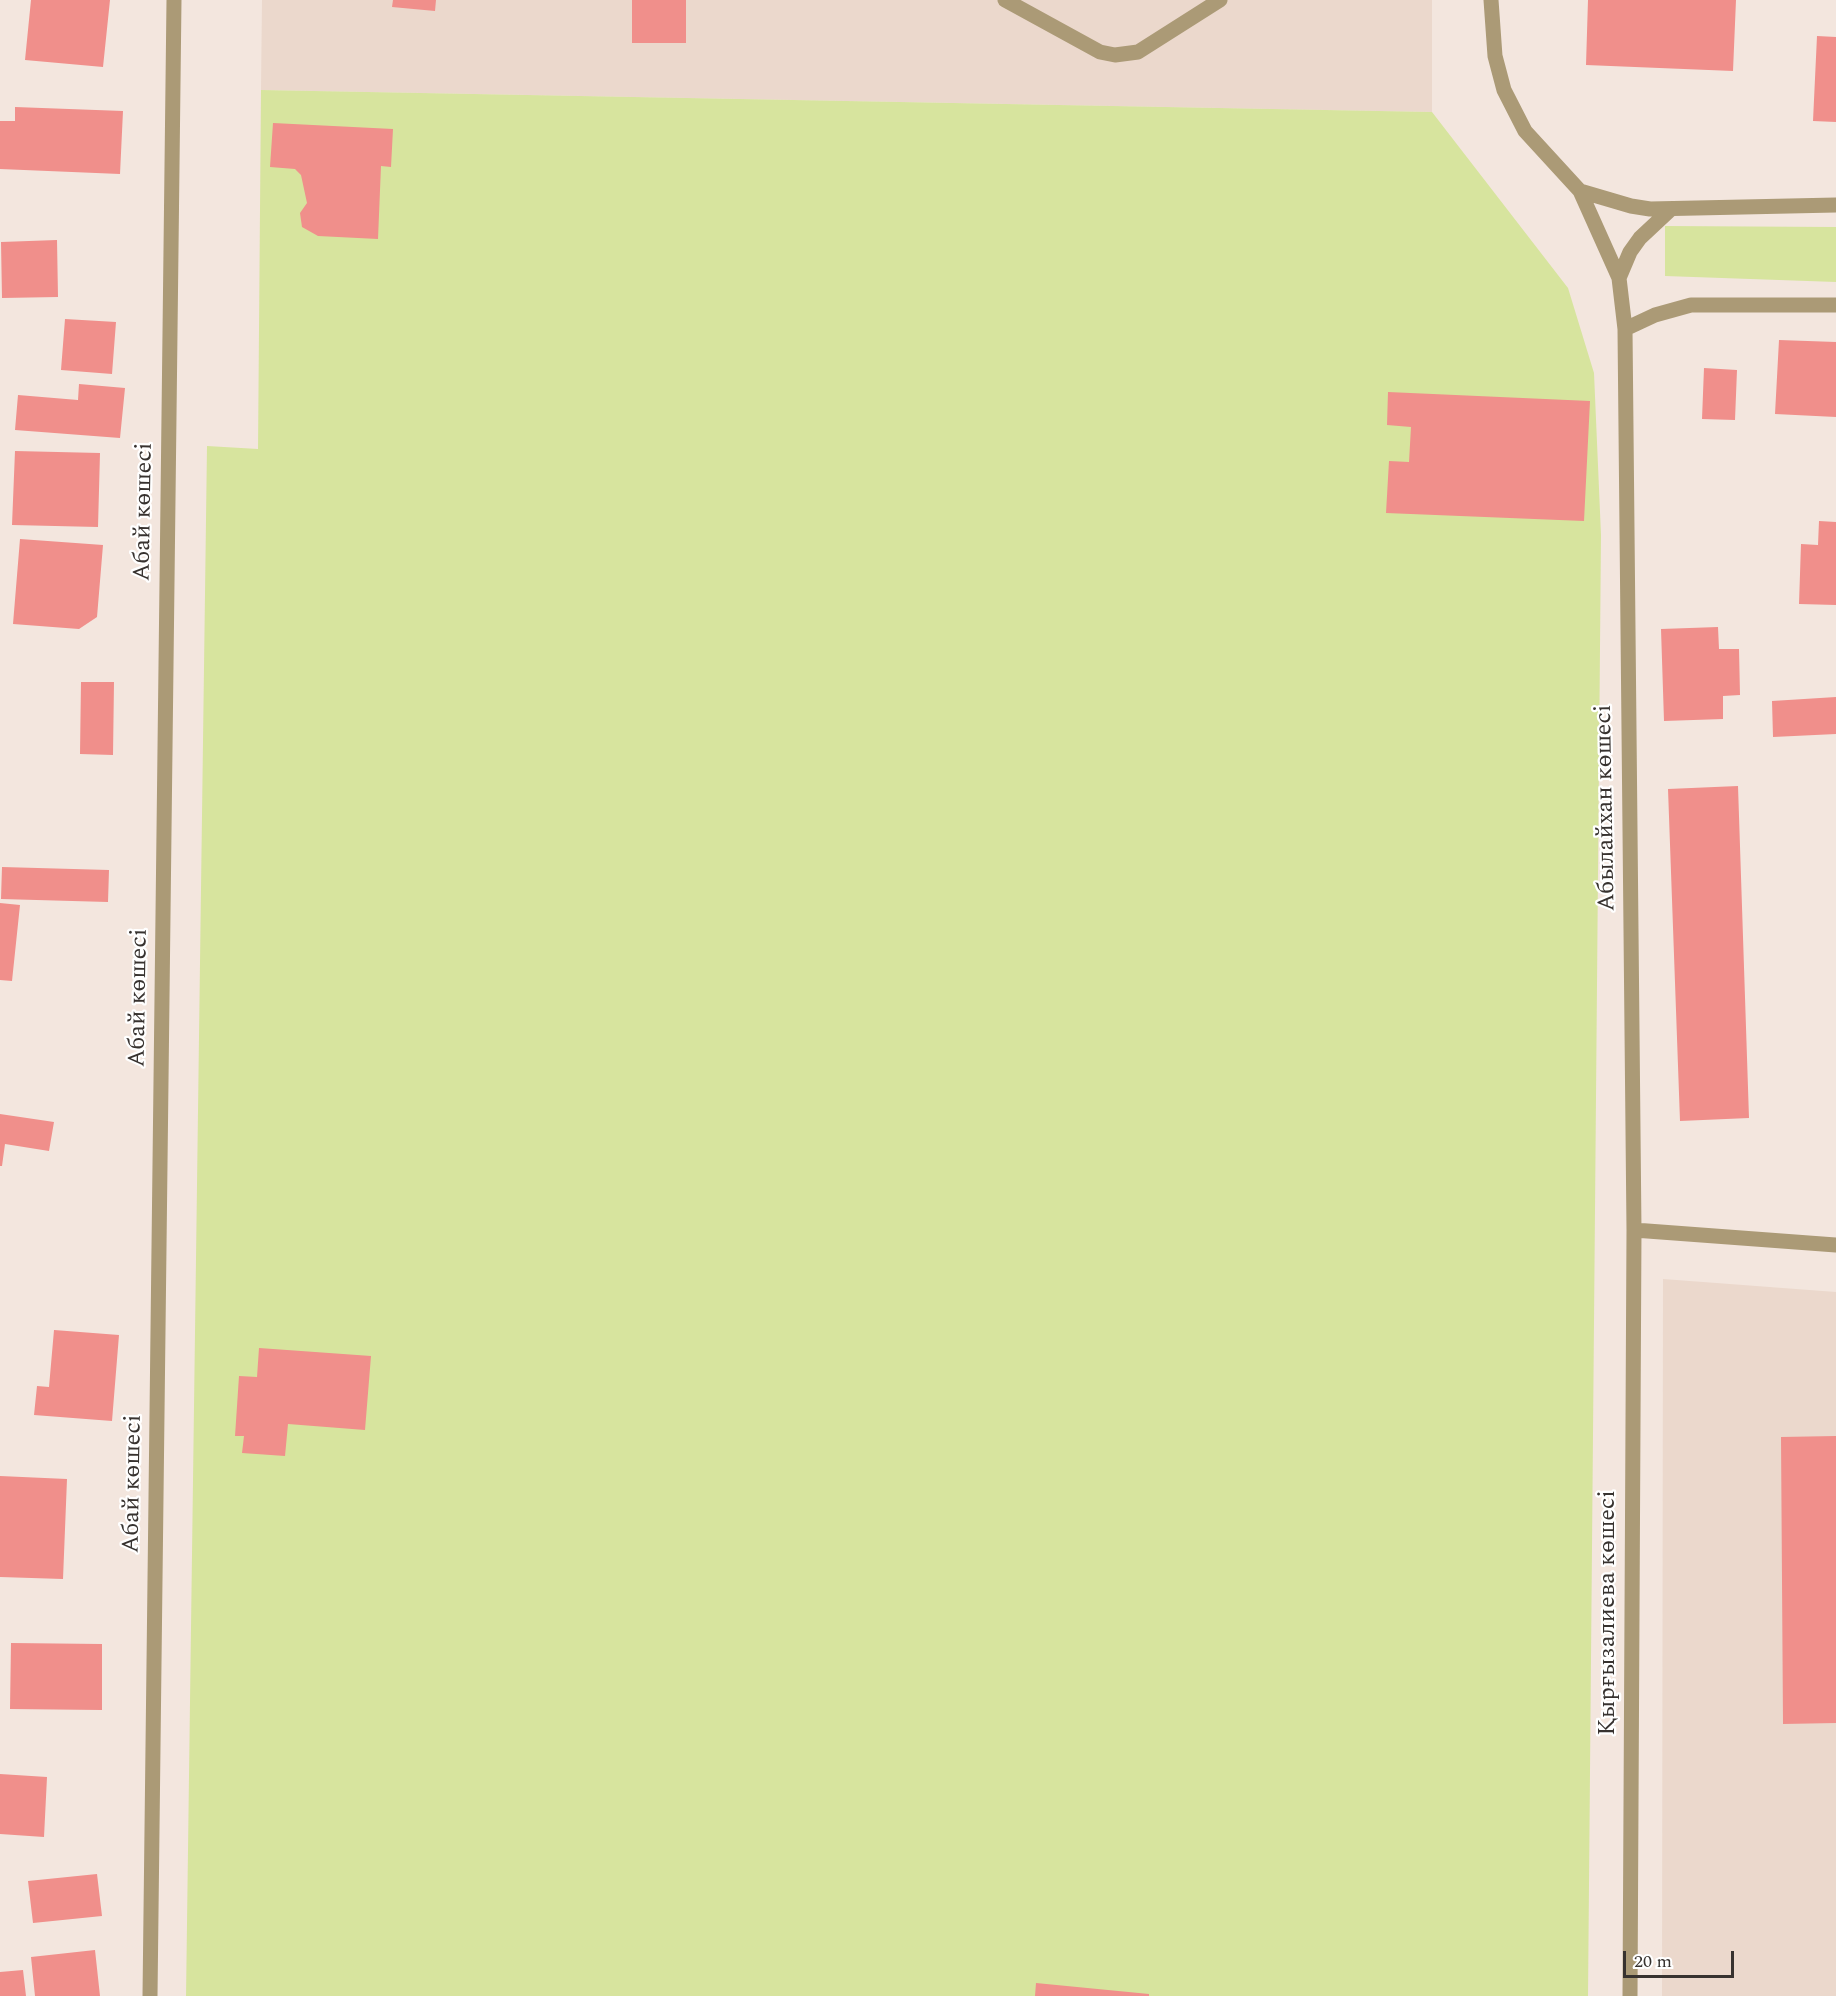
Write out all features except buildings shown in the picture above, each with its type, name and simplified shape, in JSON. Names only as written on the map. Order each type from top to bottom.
[{"type":"street","name":"Абай көшесі","points":[[150,1996],[174,0]]},
{"type":"street","points":[[1005,0],[1089,47],[1115,55],[1138,52],[1220,0]]},
{"type":"street","points":[[1491,0],[1497,65],[1514,112],[1525,131],[1580,191],[1631,206],[1650,209],[1836,204]]},
{"type":"street","name":"Абылайхан көшесі","points":[[1580,191],[1619,278],[1625,329],[1634,1230]]},
{"type":"street","points":[[1619,278],[1630,252],[1640,238],[1671,209]]},
{"type":"street","points":[[1625,329],[1655,315],[1691,305],[1836,305]]},
{"type":"street","points":[[1634,1230],[1836,1245]]},
{"type":"street","name":"Қырғызалиева көшесі","points":[[1630,1996],[1634,1230]]},
{"type":"shaded area","points":[[262,0],[1432,0],[1432,112],[261,90]]},
{"type":"shaded area","points":[[1663,1279],[1836,1292],[1836,1996],[1662,1996]]},
{"type":"green space","points":[[261,90],[1432,112],[1568,288],[1594,373],[1601,535],[1588,1996],[186,1996],[207,446],[258,449]]},
{"type":"green space","points":[[1665,226],[1836,227],[1836,282],[1665,276]]}]
